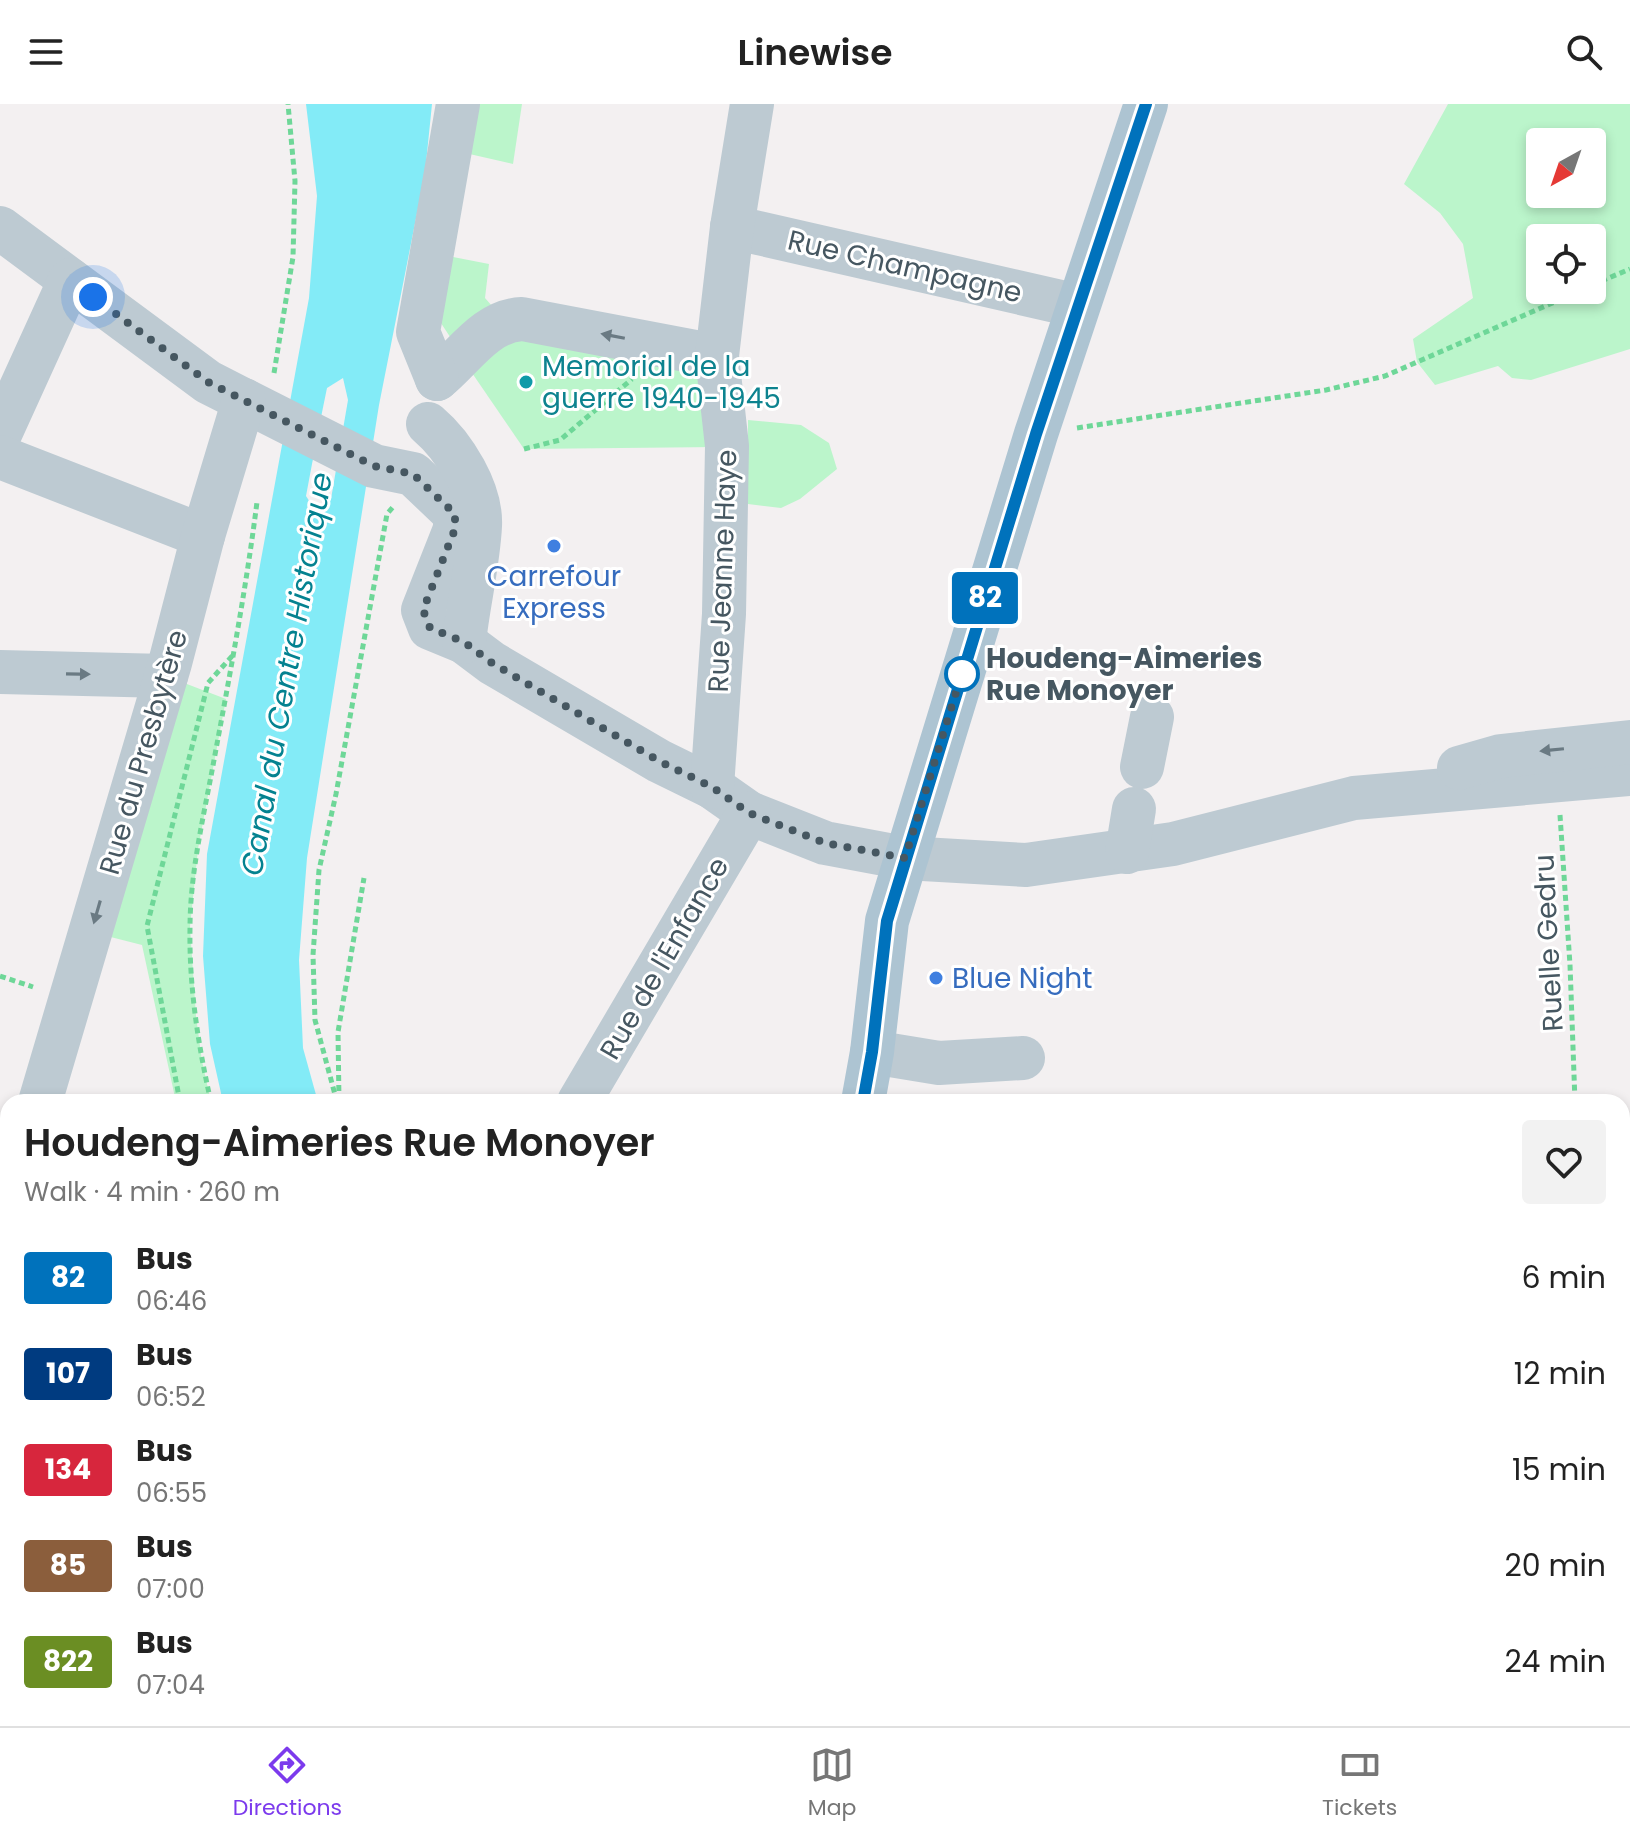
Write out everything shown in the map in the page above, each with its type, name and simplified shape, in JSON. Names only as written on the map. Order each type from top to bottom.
[{"type":"main road","points":[[864,1094],[887,921],[1036,434],[1146,104]]},
{"type":"street","points":[[398,471],[428,424],[437,379],[418,332],[458,104]]},
{"type":"street","name":"Rue Jeanne Haye","points":[[712,787],[724,614],[727,446],[717,356],[732,227],[752,104]]},
{"type":"street","name":"Rue Champagne","points":[[732,227],[1078,306]]},
{"type":"street","points":[[0,228],[208,382],[264,412],[398,471],[455,514],[455,529],[423,610],[430,628],[478,653],[659,761],[712,787],[749,813],[825,843],[905,858],[1026,865],[1173,844],[1354,798],[1501,756],[1630,742]]},
{"type":"street","points":[[0,434],[70,280]]},
{"type":"street","points":[[437,379],[484,334],[506,320],[514,319],[717,356]]},
{"type":"street","name":"Rue du Presbytère","points":[[42,1094],[166,676],[203,536],[264,412]]},
{"type":"street","points":[[428,424],[446,439],[463,467],[481,523],[478,653]]},
{"type":"street","points":[[0,457],[203,536]]},
{"type":"street","points":[[0,672],[166,676]]},
{"type":"street","points":[[1127,852],[1152,717]]},
{"type":"street","points":[[1354,798],[1630,774]]},
{"type":"street","name":"Rue de l'Enfance","points":[[584,1094],[749,813]]},
{"type":"street","points":[[872,1052],[939,1063],[1023,1058]]},
{"type":"path","points":[[264,412],[293,257],[295,181],[288,104]]},
{"type":"path","points":[[1606,279],[1630,269]]},
{"type":"path","points":[[1036,434],[1326,390],[1385,376],[1550,304]]},
{"type":"path","points":[[524,449],[560,440],[641,371]]},
{"type":"path","points":[[336,1094],[315,1020],[313,955],[319,870],[336,794],[387,514],[403,492],[398,471]]},
{"type":"path","points":[[209,1094],[196,1016],[190,927],[198,849],[246,583]]},
{"type":"path","points":[[178,1094],[147,926],[208,683],[234,653]]},
{"type":"path","name":"Ruelle Gedru","points":[[1557,782],[1570,965],[1575,1094]]},
{"type":"path","points":[[338,1094],[338,1032],[364,878]]},
{"type":"green space","points":[[458,104],[522,104],[513,164],[452,150]]},
{"type":"green space","points":[[1448,104],[1630,104],[1630,349],[1531,380],[1512,378],[1498,366],[1435,385],[1417,362],[1413,339],[1473,298],[1463,244],[1440,213],[1404,184]]},
{"type":"green space","points":[[448,256],[489,264],[485,298],[499,314],[458,349],[437,317]]},
{"type":"green space","points":[[520,329],[708,363],[718,447],[524,449],[470,370]]},
{"type":"green space","points":[[748,420],[801,425],[829,443],[837,469],[800,499],[781,508],[748,504]]},
{"type":"green space","points":[[166,676],[226,699],[198,849],[190,927],[196,1016],[209,1094],[174,1094],[142,945],[91,932]]},
{"type":"water","name":"Canal du Centre Historique","points":[[306,104],[432,104],[425,173],[379,405],[307,858],[299,960],[303,1048],[316,1094],[221,1094],[210,1044],[203,956],[207,854],[309,298],[317,196]]},
{"type":"pier","points":[[343,378],[348,400],[331,499],[317,513],[306,496],[319,427],[327,388]]},
{"type":"bus line","name":"82","points":[[864,1094],[887,921],[1036,434],[1146,104]]},
{"type":"place","name":"Memorial de la guerre 1940-1945","points":[[526,382]]},
{"type":"place","name":"Carrefour Express","points":[[554,546]]},
{"type":"place","name":"Houdeng-Aimeries Rue Monoyer","points":[[962,674]]},
{"type":"place","name":"Blue Night","points":[[936,978]]},
{"type":"route","points":[[93,297],[208,382],[374,466],[413,474],[455,514],[455,529],[423,610],[430,628],[464,642],[492,663],[659,761],[712,787],[749,813],[825,843],[905,858],[966,660],[962,674]]}]
